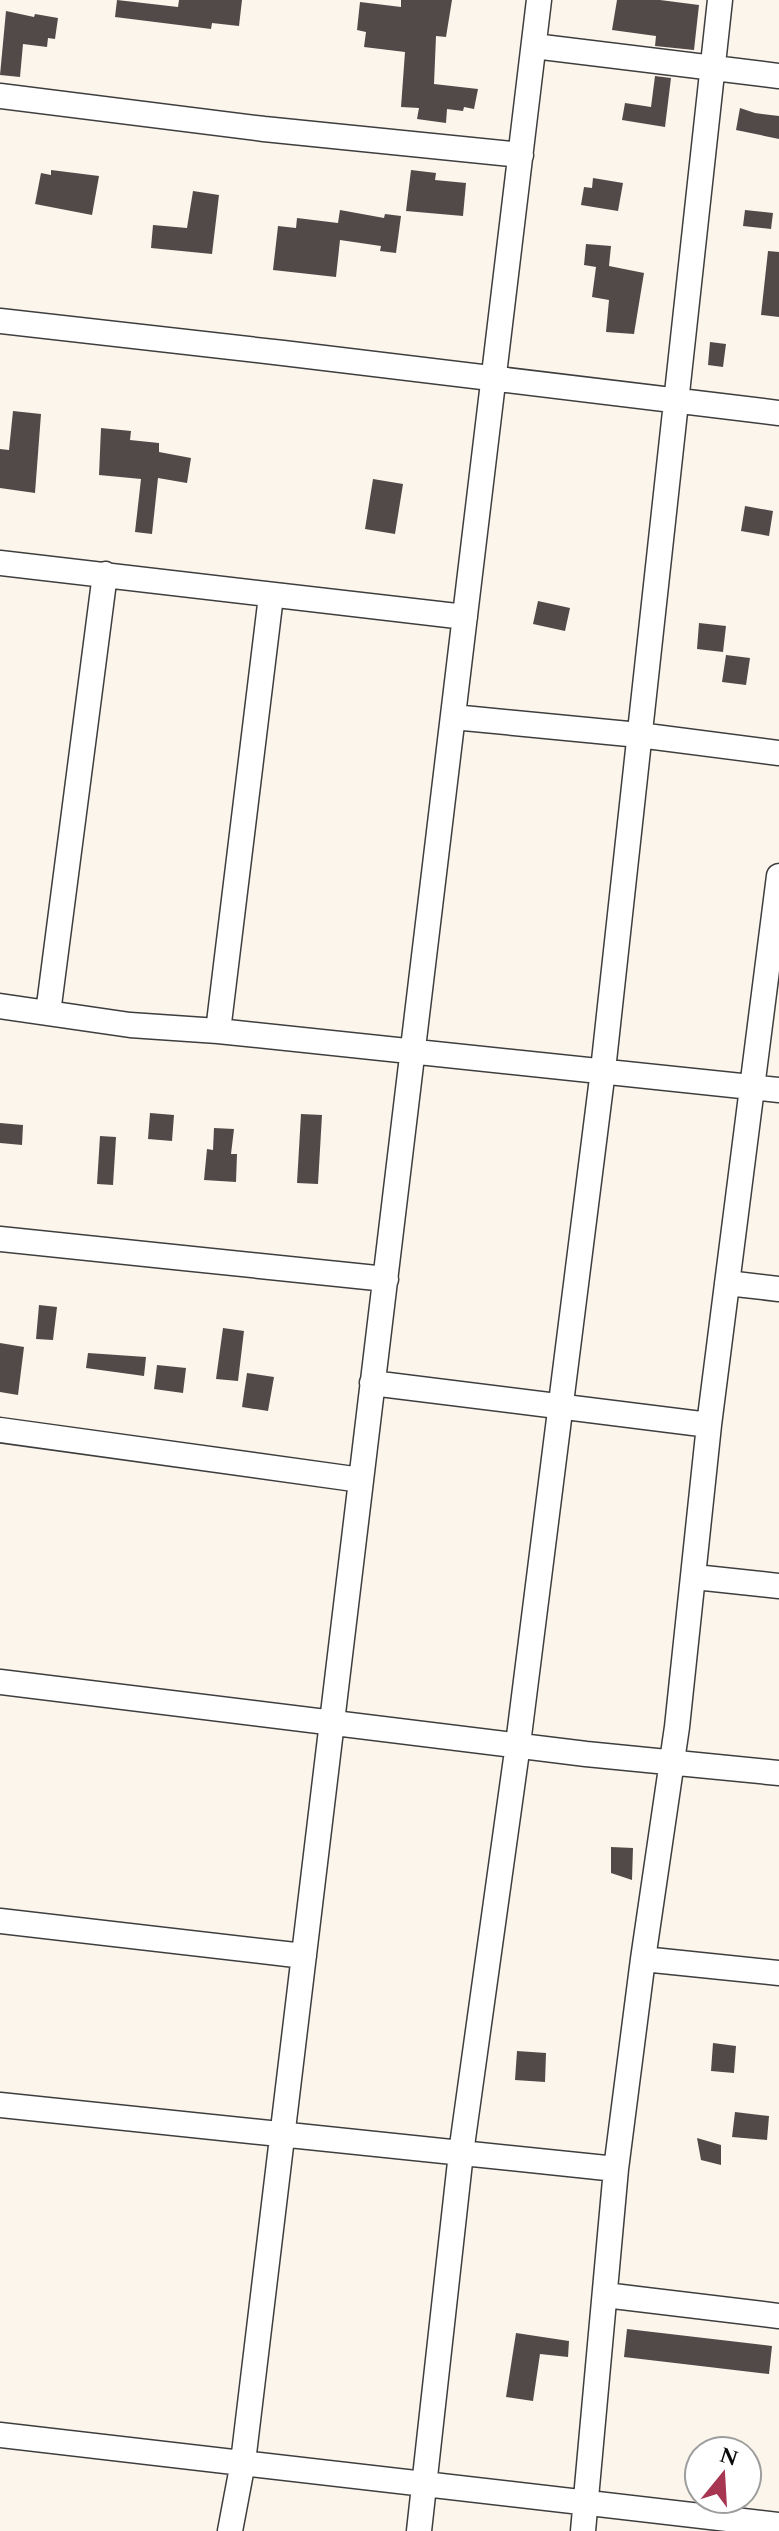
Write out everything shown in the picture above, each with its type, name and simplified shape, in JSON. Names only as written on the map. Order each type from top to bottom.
[{"type":"street","points":[[230,2531],[243,2462],[539,0]]},
{"type":"street","points":[[419,2531],[461,2153],[518,1744],[603,1070],[720,0]]},
{"type":"street","points":[[534,46],[779,76]]},
{"type":"street","points":[[0,96],[264,129],[521,155]]},
{"type":"street","points":[[0,321],[779,413]]},
{"type":"street","points":[[0,563],[465,617]]},
{"type":"street","points":[[48,1013],[105,574]]},
{"type":"street","points":[[218,1031],[271,596]]},
{"type":"street","points":[[453,717],[639,735],[779,753]]},
{"type":"street","points":[[583,2531],[616,2169],[672,1762],[695,1577],[709,1425],[779,876]]},
{"type":"street","points":[[0,1006],[130,1025],[218,1031],[779,1090]]},
{"type":"street","points":[[0,1239],[386,1279]]},
{"type":"street","points":[[727,1283],[779,1289]]},
{"type":"street","points":[[372,1383],[709,1425]]},
{"type":"street","points":[[0,1430],[361,1480]]},
{"type":"street","points":[[695,1577],[779,1586]]},
{"type":"street","points":[[0,1682],[586,1754],[779,1773]]},
{"type":"street","points":[[0,1921],[304,1956]]},
{"type":"street","points":[[643,1959],[779,1973]]},
{"type":"street","points":[[0,2105],[616,2169]]},
{"type":"street","points":[[605,2295],[779,2316]]},
{"type":"street","points":[[0,2435],[779,2525]]},
{"type":"building","points":[[117,0],[178,7],[179,0],[242,0],[239,26],[212,23],[211,29],[115,17]]},
{"type":"building","points":[[401,0],[452,0],[446,37],[436,36],[434,84],[478,89],[474,109],[447,109],[446,123],[417,119],[419,108],[401,107],[405,52],[364,47],[366,32],[357,30],[360,2],[401,7]]},
{"type":"building","points":[[617,0],[660,0],[699,5],[694,50],[655,46],[656,36],[612,30]]},
{"type":"building","points":[[6,11],[58,18],[55,39],[48,38],[47,47],[23,44],[20,77],[0,75]]},
{"type":"building","points":[[655,76],[671,78],[665,127],[622,120],[625,103],[651,107]]},
{"type":"building","points":[[740,108],[779,116],[779,139],[736,130]]},
{"type":"building","points":[[51,170],[99,176],[92,215],[35,204],[41,173],[51,175]]},
{"type":"building","points":[[411,170],[436,173],[435,180],[466,183],[463,216],[406,211]]},
{"type":"building","points":[[593,178],[623,183],[618,211],[581,205],[584,187],[592,188]]},
{"type":"building","points":[[193,191],[219,195],[212,254],[151,248],[153,225],[187,228]]},
{"type":"building","points":[[340,210],[384,218],[385,214],[401,216],[396,253],[380,251],[381,246],[340,240],[336,277],[273,270],[278,226],[296,228],[297,218],[338,223]]},
{"type":"building","points":[[745,210],[773,213],[771,229],[743,226]]},
{"type":"building","points":[[586,244],[611,246],[609,266],[644,273],[634,334],[606,332],[609,300],[592,297],[596,267],[584,265]]},
{"type":"building","points":[[768,251],[779,252],[779,317],[761,315]]},
{"type":"building","points":[[710,342],[726,344],[723,367],[708,365]]},
{"type":"building","points":[[13,411],[41,414],[35,493],[0,488],[0,449],[9,450]]},
{"type":"building","points":[[101,428],[131,431],[130,440],[159,443],[159,452],[191,458],[187,483],[158,478],[152,534],[135,532],[141,479],[99,475]]},
{"type":"building","points":[[373,479],[403,484],[395,534],[365,529]]},
{"type":"building","points":[[745,506],[773,511],[769,536],[741,531]]},
{"type":"building","points":[[538,601],[570,608],[565,631],[533,624]]},
{"type":"building","points":[[699,623],[726,626],[723,652],[697,649]]},
{"type":"building","points":[[726,655],[750,658],[746,685],[722,682]]},
{"type":"building","points":[[150,1113],[174,1115],[172,1141],[148,1139]]},
{"type":"building","points":[[301,1114],[322,1115],[318,1184],[297,1183]]},
{"type":"building","points":[[0,1123],[23,1125],[22,1145],[0,1143]]},
{"type":"building","points":[[214,1128],[234,1129],[231,1154],[237,1154],[236,1182],[204,1180],[207,1149],[213,1150]]},
{"type":"building","points":[[100,1136],[116,1137],[113,1185],[97,1184]]},
{"type":"building","points":[[39,1305],[57,1307],[53,1340],[36,1339]]},
{"type":"building","points":[[223,1328],[244,1331],[238,1381],[216,1379]]},
{"type":"building","points":[[0,1343],[24,1347],[18,1395],[0,1392]]},
{"type":"building","points":[[88,1353],[146,1357],[144,1376],[86,1368]]},
{"type":"building","points":[[157,1365],[186,1368],[183,1393],[154,1389]]},
{"type":"building","points":[[247,1373],[274,1377],[268,1411],[242,1407]]},
{"type":"building","points":[[611,1847],[633,1848],[632,1880],[611,1873]]},
{"type":"building","points":[[713,2043],[736,2046],[734,2073],[711,2071]]},
{"type":"building","points":[[517,2051],[546,2053],[545,2082],[515,2080]]},
{"type":"building","points":[[735,2112],[769,2116],[767,2140],[732,2137]]},
{"type":"building","points":[[697,2138],[721,2145],[721,2165],[701,2160]]},
{"type":"building","points":[[627,2329],[772,2346],[769,2374],[624,2357]]},
{"type":"building","points":[[516,2333],[569,2341],[568,2357],[540,2354],[533,2401],[506,2397]]}]
